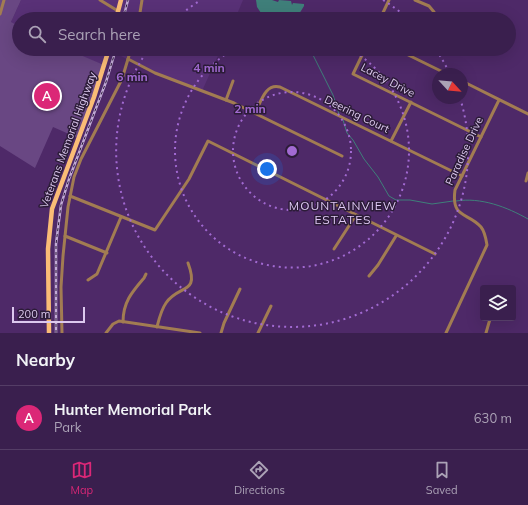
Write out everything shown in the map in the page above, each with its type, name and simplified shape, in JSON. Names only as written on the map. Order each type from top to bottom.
[{"type":"main road","points":[[118,10],[121,0]]},
{"type":"main road","name":"Veterans Memorial Highway","points":[[49,333],[48,249],[52,209],[94,97],[107,56]]},
{"type":"street","points":[[0,14],[4,0]]},
{"type":"street","points":[[100,0],[118,10]]},
{"type":"street","points":[[140,12],[142,0]]},
{"type":"street","points":[[383,12],[389,0]]},
{"type":"street","points":[[415,0],[429,6],[434,12]]},
{"type":"street","points":[[62,333],[61,287],[65,236],[74,177],[81,159],[122,79],[129,56]]},
{"type":"street","name":"Lacey Drive","points":[[362,56],[353,74],[481,136]]},
{"type":"street","points":[[410,56],[435,68]]},
{"type":"street","points":[[128,59],[155,73],[226,100],[255,113],[342,156]]},
{"type":"street","points":[[226,100],[233,81]]},
{"type":"street","points":[[468,84],[528,114]]},
{"type":"street","name":"Deering Court","points":[[255,113],[266,90],[270,87],[276,86],[462,176]]},
{"type":"street","name":"Paradise Drive","points":[[446,333],[487,245],[486,236],[482,228],[475,222],[462,215],[454,204],[454,190],[499,100]]},
{"type":"street","points":[[391,141],[411,102]]},
{"type":"street","points":[[70,196],[155,230],[189,179],[208,141],[396,236],[435,254]]},
{"type":"street","points":[[526,181],[528,173]]},
{"type":"street","points":[[334,249],[356,215]]},
{"type":"street","points":[[88,280],[97,274],[121,217]]},
{"type":"street","points":[[65,236],[107,253]]},
{"type":"street","points":[[369,276],[396,236]]},
{"type":"street","points":[[157,327],[160,314],[166,302],[191,285],[193,280],[188,263]]},
{"type":"street","points":[[123,322],[123,312],[127,300],[146,274]]},
{"type":"street","points":[[221,333],[224,323],[240,289]]},
{"type":"street","points":[[258,333],[271,306]]},
{"type":"street","points":[[106,333],[113,324],[119,321],[200,333]]},
{"type":"street","points":[[486,333],[489,321]]},
{"type":"shaded area","points":[[0,0],[21,0],[16,12],[12,12],[12,56],[83,56],[104,65],[78,138],[53,127],[35,168],[0,146]]},
{"type":"shaded area","points":[[21,0],[243,0],[238,12],[16,12]]},
{"type":"shaded area","points":[[256,0],[272,0],[278,2],[279,0],[291,1],[292,5],[293,3],[304,4],[300,12],[260,12],[257,7]]},
{"type":"shaded area","points":[[81,56],[107,56],[104,65]]},
{"type":"shaded area","points":[[121,56],[218,56],[202,91],[155,73]]},
{"type":"waterway","points":[[314,56],[333,95],[339,114]]},
{"type":"waterway","points":[[343,120],[347,133],[378,177],[389,196],[396,200],[410,200],[432,204],[453,201]]},
{"type":"waterway","points":[[456,201],[475,200],[494,204],[528,219]]},
{"type":"railway","points":[[125,12],[128,0]]},
{"type":"railway","points":[[56,333],[56,244],[61,205],[69,179],[106,82],[114,56]]},
{"type":"place","name":"Hunter Memorial Park","points":[[47,96]]},
{"type":"district","name":"MOUNTAINVIEW ESTATES","points":[[343,212]]}]
